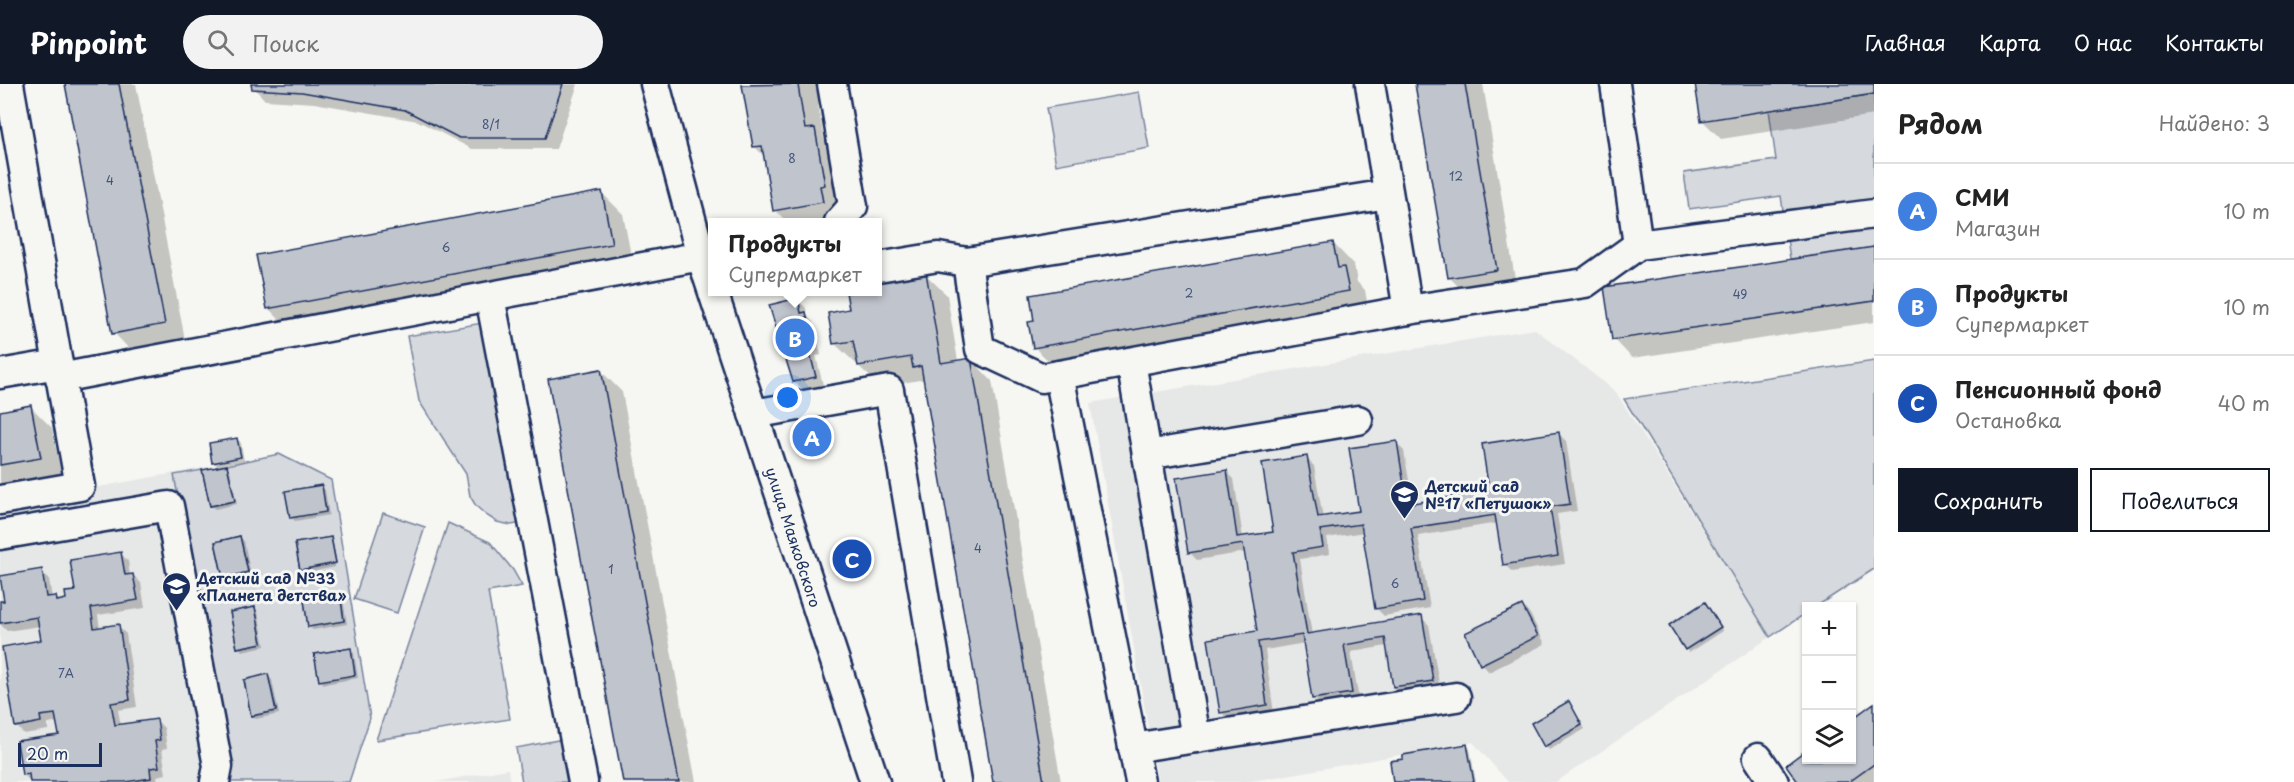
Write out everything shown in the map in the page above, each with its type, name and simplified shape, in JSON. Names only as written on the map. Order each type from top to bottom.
[{"type":"street","points":[[9,84],[86,521]]},
{"type":"street","name":"улица Маяковского","points":[[655,84],[708,272]]},
{"type":"street","points":[[832,84],[853,206],[842,218]]},
{"type":"street","points":[[1370,84],[1408,310]]},
{"type":"street","points":[[1615,84],[1638,245]]},
{"type":"street","points":[[882,266],[938,257],[967,262],[1388,194]]},
{"type":"street","points":[[967,262],[980,349],[1042,378],[1408,310],[1585,283],[1638,245],[1874,214]]},
{"type":"street","points":[[0,374],[59,371],[490,297],[708,272]]},
{"type":"street","name":"улица Маяковского","points":[[716,296],[875,782]]},
{"type":"street","points":[[490,297],[583,782]]},
{"type":"street","points":[[1131,362],[1196,738]]},
{"type":"street","points":[[1059,375],[1140,782]]},
{"type":"street","points":[[753,414],[889,390],[956,782]]},
{"type":"street","points":[[1147,454],[1358,420]]},
{"type":"street","points":[[0,500],[80,486]]},
{"type":"street","points":[[0,535],[169,506],[218,766],[215,782]]},
{"type":"street","points":[[1133,748],[1456,697]]},
{"type":"street","points":[[1758,758],[1774,782]]},
{"type":"shaded area","points":[[1139,92],[1149,148],[1056,165],[1046,108]]},
{"type":"shaded area","points":[[1874,94],[1874,247],[1790,259],[1781,196],[1689,209],[1684,173],[1776,160],[1769,110]]},
{"type":"shaded area","points":[[488,322],[524,523],[511,525],[497,522],[486,515],[476,506],[470,496],[466,474],[419,401],[407,336]]},
{"type":"shaded area","name":"Детский сад №17 «Петушок»","points":[[1535,329],[1615,391],[1770,637],[1556,782],[1508,782],[1473,742],[1247,782],[1158,782],[1090,403]]},
{"type":"shaded area","points":[[1874,361],[1874,569],[1823,602],[1802,602],[1802,616],[1770,637],[1624,399]]},
{"type":"shaded area","name":"Детский сад №33 «Планета детства»","points":[[279,454],[331,480],[370,718],[349,782],[0,782],[0,505]]},
{"type":"shaded area","points":[[279,454],[331,480],[370,718],[349,782],[231,782],[174,475],[202,470],[210,506],[234,501],[227,465]],"holes":[[[321,485],[326,511],[290,518],[286,491]],[[240,536],[248,572],[223,578],[215,542]],[[331,537],[336,563],[300,569],[295,543]],[[340,594],[344,621],[308,627],[304,600]],[[255,607],[262,643],[237,648],[230,612]],[[350,648],[355,674],[314,654]],[[268,675],[276,710],[251,716],[244,680]]]},
{"type":"shaded area","points":[[383,513],[425,527],[397,613],[354,599]]},
{"type":"shaded area","points":[[448,523],[490,542],[513,570],[522,586],[488,592],[510,719],[376,740]]},
{"type":"shaded area","points":[[574,737],[583,782],[522,782],[516,748]]},
{"type":"shaded area","points":[[508,769],[510,782],[436,782]]},
{"type":"building","points":[[65,84],[119,84],[165,324],[112,334]]},
{"type":"building","points":[[251,84],[563,84],[545,138],[459,138],[405,110],[302,92],[252,89]]},
{"type":"building","points":[[803,84],[798,85],[805,129],[815,128],[825,185],[820,186],[823,202],[773,211],[762,146],[753,147],[742,85]]},
{"type":"building","points":[[1415,84],[1465,84],[1497,270],[1448,278]]},
{"type":"building","points":[[1695,84],[1874,84],[1874,94],[1701,121]]},
{"type":"building","points":[[602,191],[612,244],[267,309],[256,255]]},
{"type":"building","points":[[1333,242],[1338,268],[1344,267],[1349,291],[1033,348],[1028,322],[1034,321],[1030,295]]},
{"type":"building","points":[[1874,247],[1874,301],[1612,340],[1604,287]]},
{"type":"building","points":[[926,272],[941,363],[971,358],[1044,782],[993,782],[921,366],[913,368],[911,357],[858,366],[853,341],[833,344],[828,313],[849,309],[847,296],[882,296],[882,280]]},
{"type":"building","points":[[798,298],[801,313],[806,312],[814,348],[809,349],[816,377],[793,382],[769,305]]},
{"type":"building","points":[[601,369],[679,782],[623,782],[591,613],[548,379]]},
{"type":"building","points":[[31,405],[41,458],[0,465],[0,411]]},
{"type":"building","points":[[1559,432],[1570,504],[1550,507],[1558,556],[1503,565],[1495,515],[1411,528],[1423,601],[1375,609],[1361,524],[1320,530],[1323,547],[1293,552],[1307,634],[1422,615],[1433,681],[1393,687],[1385,638],[1344,645],[1352,693],[1312,699],[1302,635],[1258,642],[1267,705],[1220,713],[1208,639],[1257,631],[1243,544],[1188,553],[1176,478],[1227,470],[1237,537],[1273,532],[1262,463],[1307,456],[1318,517],[1359,511],[1349,448],[1397,441],[1407,504],[1489,491],[1482,444]]},
{"type":"building","points":[[237,438],[241,457],[212,463],[209,443]]},
{"type":"building","points":[[227,465],[235,501],[210,506],[202,470]]},
{"type":"building","points":[[322,485],[326,512],[290,518],[285,491]]},
{"type":"building","points":[[240,536],[248,572],[223,578],[215,542]]},
{"type":"building","points":[[331,537],[336,563],[300,570],[295,543]]},
{"type":"building","points":[[121,552],[125,575],[133,574],[138,600],[91,608],[94,628],[119,624],[130,700],[111,703],[115,725],[157,719],[160,740],[155,741],[159,767],[150,768],[151,778],[126,782],[30,782],[29,774],[22,775],[17,741],[59,735],[55,714],[40,716],[41,722],[15,727],[2,647],[41,640],[37,617],[0,623],[0,601],[4,601],[0,576],[42,569],[46,597],[56,596],[57,601],[66,599],[65,592],[75,591],[70,560]]},
{"type":"building","points":[[340,594],[344,621],[308,627],[304,600]]},
{"type":"building","points":[[1705,602],[1721,627],[1685,650],[1669,625]]},
{"type":"building","points":[[1522,605],[1538,636],[1480,665],[1465,633]]},
{"type":"building","points":[[255,607],[262,643],[237,648],[230,612]]},
{"type":"building","points":[[351,648],[355,675],[319,681],[314,654]]},
{"type":"building","points":[[268,674],[276,711],[251,716],[244,680]]},
{"type":"building","points":[[1569,701],[1582,725],[1544,747],[1531,723]]},
{"type":"building","points":[[1874,703],[1874,764],[1849,782],[1798,782],[1786,765],[1802,753],[1802,764],[1856,764],[1856,716]]},
{"type":"building","points":[[1467,744],[1474,782],[1393,782],[1390,761],[1403,759],[1403,755]]},
{"type":"place","name":"Продукты","points":[[795,338]]},
{"type":"place","name":"СМИ","points":[[812,437]]},
{"type":"place","name":"Детский сад №17 «Петушок»","points":[[1404,520]]},
{"type":"place","name":"Пенсионный фонд","points":[[852,559]]},
{"type":"place","name":"Детский сад №33 «Планета детства»","points":[[176,612]]}]
